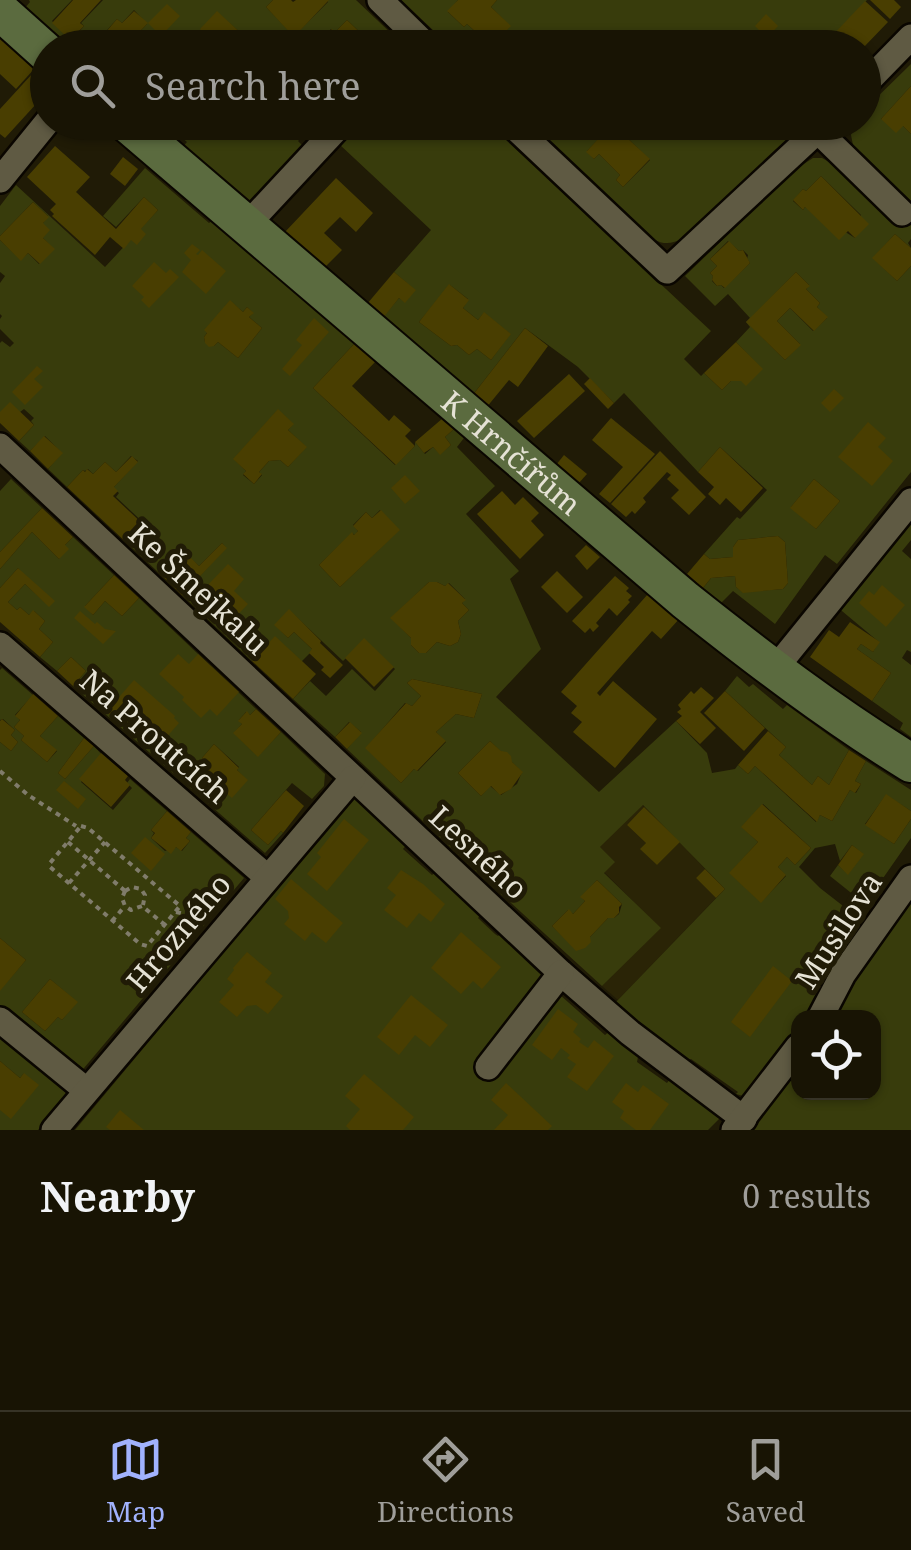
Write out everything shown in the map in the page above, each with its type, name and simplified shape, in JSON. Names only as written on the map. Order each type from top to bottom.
[{"type":"street","points":[[380,0],[407,30]]},
{"type":"street","points":[[0,11],[30,38]]},
{"type":"street","points":[[881,68],[911,37]]},
{"type":"street","points":[[0,180],[33,140]]},
{"type":"street","name":"K Hrnčířům","points":[[147,140],[685,600],[774,670],[911,763]]},
{"type":"street","points":[[246,225],[326,140]]},
{"type":"street","points":[[528,140],[667,271],[809,140]]},
{"type":"street","points":[[835,140],[902,213]]},
{"type":"street","name":"Ke Šmejkalu","points":[[0,446],[353,778]]},
{"type":"street","points":[[774,670],[911,501]]},
{"type":"street","name":"Na Proutcích","points":[[0,644],[268,877]]},
{"type":"street","name":"Hrozného","points":[[54,1130],[353,778]]},
{"type":"street","name":"Lesného","points":[[353,778],[561,973],[739,1125]]},
{"type":"street","name":"Musilova","points":[[824,1010],[843,974],[911,878]]},
{"type":"street","points":[[488,1067],[561,973]]},
{"type":"street","points":[[0,1020],[86,1090]]},
{"type":"street","points":[[739,1125],[791,1056]]},
{"type":"path","points":[[0,771],[76,826]]},
{"type":"path","points":[[81,826],[88,828],[180,906],[149,944],[144,946],[112,921],[50,865],[68,842],[81,826]]},
{"type":"path","points":[[68,842],[125,891]]},
{"type":"path","points":[[69,884],[105,842]]},
{"type":"path","points":[[140,889],[149,879]]},
{"type":"path","points":[[132,887],[140,889],[145,895],[142,906],[131,910],[124,906],[125,891],[132,887]]},
{"type":"path","points":[[112,921],[124,906]]},
{"type":"path","points":[[142,906],[165,925]]},
{"type":"shaded area","points":[[642,805],[627,825],[646,843],[641,849],[657,865],[680,842],[705,869],[696,878],[716,898],[618,1000],[602,986],[660,928],[604,872],[600,847]]},
{"type":"green space","points":[[72,0],[52,21],[62,30],[47,30],[24,9],[30,2]]},
{"type":"green space","points":[[103,0],[273,0],[266,7],[288,30],[237,30],[217,12],[202,30],[141,30],[147,24],[134,10],[122,23],[117,19],[107,30],[80,30],[84,26],[81,23]]},
{"type":"green space","points":[[327,0],[356,0],[388,30],[358,30],[347,20],[337,30],[300,30]]},
{"type":"green space","points":[[401,0],[458,0],[448,12],[464,27],[467,24],[474,30],[433,30]]},
{"type":"green space","points":[[497,0],[867,0],[839,30],[506,30],[510,26],[491,7]]},
{"type":"green space","points":[[911,64],[911,86],[881,119],[881,93]]},
{"type":"green space","points":[[881,119],[903,126],[911,134],[911,201],[852,140],[881,140]]},
{"type":"green space","points":[[185,140],[299,140],[303,146],[249,202],[180,150],[187,142]]},
{"type":"green space","points":[[343,140],[506,140],[711,331],[684,359],[722,390],[731,381],[741,381],[762,369],[736,342],[750,327],[746,322],[750,318],[728,294],[715,306],[685,276],[796,169],[813,158],[822,158],[892,222],[909,216],[911,205],[911,248],[895,234],[873,258],[897,281],[911,266],[911,472],[837,564],[825,555],[775,624],[733,591],[721,603],[703,588],[711,578],[735,576],[736,587],[743,592],[783,589],[788,583],[785,542],[778,536],[738,540],[733,557],[710,559],[704,554],[767,490],[720,447],[698,472],[624,393],[614,403],[578,367],[525,328],[472,396],[382,318],[399,298],[405,302],[415,290],[394,272],[431,230],[339,144]],"holes":[[[821,176],[861,215],[855,238],[793,201]],[[728,241],[743,250],[750,263],[724,288],[712,281],[710,273],[717,266],[710,259]],[[796,272],[809,285],[806,289],[820,303],[817,307],[827,318],[813,331],[790,308],[777,321],[800,344],[785,360],[747,322]],[[450,285],[468,299],[463,308],[478,320],[484,313],[510,334],[491,360],[477,349],[469,355],[457,345],[451,346],[419,322]],[[814,479],[840,501],[816,529],[791,507]]]},
{"type":"green space","points":[[548,140],[598,140],[587,151],[594,159],[599,154],[620,175],[616,180],[623,187],[650,160],[629,140],[788,140],[689,234],[669,243],[659,242]]},
{"type":"green space","points":[[145,168],[209,223],[215,218],[355,343],[313,388],[395,465],[415,442],[425,454],[433,447],[440,454],[451,445],[445,437],[454,429],[464,438],[457,447],[495,486],[466,514],[519,571],[510,579],[541,649],[496,697],[599,792],[676,721],[707,753],[712,773],[738,765],[748,774],[755,766],[816,822],[820,815],[832,821],[850,790],[856,793],[861,784],[855,781],[866,761],[911,790],[911,811],[886,795],[865,824],[894,844],[911,819],[911,838],[865,904],[830,876],[838,865],[848,874],[863,854],[852,845],[840,861],[835,844],[815,848],[799,867],[856,916],[835,943],[814,1004],[809,1010],[791,1010],[791,1036],[750,1092],[736,1094],[637,1024],[615,1003],[725,889],[643,805],[600,847],[615,862],[604,873],[661,928],[602,986],[347,749],[361,732],[349,722],[335,737],[293,699],[310,681],[326,696],[352,669],[375,691],[395,669],[365,640],[343,661],[289,610],[275,625],[288,638],[294,632],[313,650],[302,661],[252,661],[182,595],[226,548],[222,543],[199,566],[180,549],[158,572],[130,546],[148,527],[116,497],[119,493],[113,488],[138,461],[131,456],[116,472],[105,462],[93,474],[83,470],[67,487],[48,469],[62,453],[45,436],[30,451],[19,441],[34,425],[34,418],[24,409],[0,412],[0,343],[10,347],[14,343],[0,329],[0,283],[5,276],[0,272],[0,240],[21,260],[28,253],[39,264],[54,249],[43,238],[43,223],[48,216],[33,202],[0,236],[0,206],[16,185],[105,267],[158,210],[144,197],[116,227],[103,216]],"holes":[[[230,301],[243,312],[247,307],[253,313],[249,317],[262,328],[238,358],[218,342],[209,346],[204,337]],[[278,410],[293,424],[288,430],[306,447],[288,467],[280,460],[269,461],[254,484],[234,459]],[[380,510],[399,530],[340,587],[319,565],[352,533],[355,535],[358,531],[353,525],[366,512],[372,518]],[[429,582],[445,586],[449,583],[465,599],[462,603],[469,610],[458,621],[458,642],[450,646],[437,642],[426,653],[419,653],[411,645],[411,638],[391,618]],[[412,679],[482,694],[474,718],[456,714],[436,732],[446,742],[401,783],[366,748],[405,703],[412,706],[421,696],[407,683]],[[490,741],[522,772],[517,784],[501,795],[490,786],[481,796],[458,773]],[[763,804],[811,848],[795,865],[787,857],[778,867],[786,876],[761,902],[730,873],[758,842],[742,827]],[[597,880],[622,904],[619,914],[608,918],[590,942],[577,950],[552,926],[568,910],[573,914],[585,901],[581,897]]]},
{"type":"green space","points":[[11,479],[42,508],[0,552],[0,491]]},
{"type":"green space","points":[[911,516],[911,540],[902,551],[911,559],[911,652],[907,650],[902,658],[911,665],[911,737],[900,729],[903,723],[872,701],[891,673],[857,649],[861,644],[873,652],[879,642],[836,606]]},
{"type":"green space","points":[[32,532],[59,559],[73,537],[114,575],[85,606],[93,615],[105,601],[122,616],[139,598],[256,709],[250,715],[246,712],[234,733],[258,756],[281,732],[325,774],[324,786],[312,799],[292,783],[251,830],[268,845],[283,833],[265,853],[73,686],[86,671],[71,657],[57,671],[40,657],[53,642],[39,629],[45,621],[34,611],[29,615],[8,602],[25,584],[49,606],[18,568],[0,588],[0,569]],"holes":[[[214,744],[239,767],[237,770],[247,780],[222,790],[188,780]]]},
{"type":"green space","points":[[0,670],[33,695],[15,715],[20,720],[14,727],[24,736],[21,740],[47,762],[57,751],[40,736],[58,716],[84,738],[58,773],[65,779],[94,746],[103,756],[81,782],[113,810],[132,788],[127,783],[130,779],[167,811],[151,830],[151,838],[165,851],[176,847],[182,851],[191,832],[244,878],[79,1074],[0,1010],[0,990],[26,960],[0,938],[0,742],[11,751],[18,742],[11,735],[15,730],[0,720]],"holes":[[[50,979],[77,1002],[62,1020],[58,1017],[45,1031],[22,1012]]]},
{"type":"green space","points":[[737,676],[783,709],[787,705],[849,750],[829,785],[818,776],[812,785],[779,755],[786,747],[725,691]]},
{"type":"green space","points":[[351,790],[408,843],[403,849],[432,875],[440,868],[485,910],[478,918],[495,934],[498,936],[505,929],[548,971],[559,994],[605,1035],[611,1030],[639,1052],[637,1062],[667,1083],[673,1075],[722,1116],[708,1130],[75,1130],[353,797]]},
{"type":"green space","points":[[911,899],[911,1130],[746,1130],[791,1072],[791,1100],[881,1100],[881,1010],[835,1010],[843,991]]},
{"type":"green space","points":[[0,1037],[69,1095],[38,1130],[0,1130],[0,1110],[24,1073],[20,1078],[0,1061]]},
{"type":"building","points":[[73,0],[101,0],[80,23],[84,26],[80,30],[60,30],[52,23]]},
{"type":"building","points":[[273,0],[329,0],[301,30],[287,30],[266,7]]},
{"type":"building","points":[[458,0],[497,0],[491,7],[511,26],[507,30],[474,30],[467,24],[464,27],[447,11]]},
{"type":"building","points":[[870,0],[894,0],[901,7],[890,19]]},
{"type":"building","points":[[865,1],[888,22],[880,30],[838,30]]},
{"type":"building","points":[[167,4],[180,16],[167,30],[155,30],[148,23]]},
{"type":"building","points":[[134,11],[148,23],[141,30],[108,30],[117,19],[122,23]]},
{"type":"building","points":[[217,11],[238,30],[201,30]]},
{"type":"building","points":[[766,14],[778,26],[774,30],[759,30],[755,26]]},
{"type":"building","points":[[347,20],[358,30],[337,30]]},
{"type":"building","points":[[0,37],[30,64],[30,74],[16,89],[0,74]]},
{"type":"building","points":[[30,76],[30,111],[5,138],[0,134],[0,109]]},
{"type":"building","points":[[911,86],[911,134],[903,126],[896,133],[881,119]]},
{"type":"building","points":[[597,140],[629,140],[650,159],[623,187],[616,180],[620,175],[599,154],[594,159],[586,152]]},
{"type":"building","points":[[55,146],[90,177],[76,192],[116,229],[144,197],[158,210],[141,229],[146,234],[137,245],[131,240],[124,249],[110,237],[95,255],[52,216],[50,210],[56,204],[27,177]]},
{"type":"building","points":[[123,157],[138,169],[125,186],[110,174]]},
{"type":"building","points":[[821,176],[869,224],[855,238],[848,231],[839,240],[793,200]]},
{"type":"building","points":[[336,178],[373,213],[356,232],[340,217],[324,233],[342,250],[325,267],[285,232]]},
{"type":"building","points":[[33,202],[49,217],[43,223],[50,230],[43,238],[55,249],[40,264],[28,253],[21,261],[0,240]]},
{"type":"building","points":[[895,234],[911,248],[911,266],[897,281],[872,258]]},
{"type":"building","points":[[729,241],[739,251],[743,250],[750,263],[725,288],[712,280],[710,273],[717,266],[710,259]]},
{"type":"building","points":[[192,244],[200,250],[196,254],[202,250],[226,271],[206,294],[182,272],[191,260],[184,253]]},
{"type":"building","points":[[154,262],[166,273],[170,269],[179,277],[149,308],[132,286]]},
{"type":"building","points":[[394,272],[416,290],[405,303],[399,298],[383,318],[367,304]]},
{"type":"building","points":[[796,272],[810,286],[806,289],[828,317],[814,331],[790,308],[777,321],[801,345],[785,360],[746,322]]},
{"type":"building","points":[[449,284],[469,300],[463,308],[478,320],[484,312],[511,334],[491,360],[477,349],[469,355],[457,345],[451,346],[419,322]]},
{"type":"building","points":[[230,300],[243,312],[247,307],[254,313],[249,317],[262,328],[238,358],[218,342],[209,347],[204,337],[204,330]]},
{"type":"building","points":[[314,318],[329,332],[290,376],[282,369],[302,345],[296,340]]},
{"type":"building","points":[[525,328],[548,346],[518,387],[509,380],[486,408],[472,396]]},
{"type":"building","points":[[736,342],[763,369],[746,386],[741,381],[731,381],[722,390],[704,373]]},
{"type":"building","points":[[355,343],[376,361],[352,386],[389,421],[394,415],[411,430],[405,436],[415,446],[396,465],[313,388]]},
{"type":"building","points":[[37,366],[43,371],[34,379],[43,387],[25,405],[12,392]]},
{"type":"building","points":[[569,374],[585,391],[534,438],[517,421]]},
{"type":"building","points":[[590,378],[614,403],[608,409],[584,384]]},
{"type":"building","points":[[834,389],[844,398],[830,412],[821,403]]},
{"type":"building","points":[[10,402],[34,425],[19,441],[0,423],[0,412]]},
{"type":"building","points":[[278,409],[294,424],[288,430],[307,447],[288,467],[280,460],[269,461],[254,484],[233,459]]},
{"type":"building","points":[[443,418],[454,429],[445,437],[451,445],[440,455],[433,447],[424,453],[415,442]]},
{"type":"building","points":[[611,418],[655,454],[610,503],[599,494],[623,467],[592,440]]},
{"type":"building","points":[[868,422],[886,438],[878,447],[893,461],[872,486],[838,457]]},
{"type":"building","points":[[44,436],[63,453],[48,469],[30,451]]},
{"type":"building","points":[[720,447],[763,488],[741,512],[726,498],[720,505],[708,494],[714,487],[698,472]]},
{"type":"building","points":[[660,451],[706,497],[689,515],[671,498],[679,490],[667,479],[671,475],[667,472],[643,498],[646,502],[626,517],[611,504]]},
{"type":"building","points":[[564,455],[587,474],[578,484],[556,465]]},
{"type":"building","points":[[132,456],[138,462],[114,487],[118,491],[113,496],[145,526],[128,544],[67,487],[83,470],[93,474],[105,462],[116,472]]},
{"type":"building","points":[[405,475],[420,491],[405,504],[391,488]]},
{"type":"building","points":[[814,479],[840,501],[816,529],[790,508]]},
{"type":"building","points":[[502,491],[515,505],[523,497],[539,513],[531,521],[544,535],[520,559],[477,514]]},
{"type":"building","points":[[42,508],[73,537],[65,545],[69,549],[59,559],[32,532],[0,569],[0,552]]},
{"type":"building","points":[[381,510],[400,530],[340,587],[319,565],[352,532],[354,535],[358,531],[353,526],[366,512],[372,518]]},
{"type":"building","points":[[778,536],[785,542],[788,583],[783,589],[743,593],[736,587],[735,576],[711,578],[703,588],[687,574],[704,554],[710,559],[733,557],[738,540]]},
{"type":"building","points":[[222,543],[227,548],[182,595],[158,572],[181,548],[199,566]]},
{"type":"building","points":[[586,545],[600,557],[587,570],[575,556]]},
{"type":"building","points":[[228,564],[244,579],[234,591],[248,604],[226,627],[203,604],[210,597],[203,590]]},
{"type":"building","points":[[18,568],[55,601],[49,607],[25,584],[8,602],[29,615],[33,610],[45,621],[39,629],[53,642],[40,657],[0,622],[0,588]]},
{"type":"building","points":[[557,571],[583,597],[567,613],[541,587]]},
{"type":"building","points":[[114,575],[139,598],[122,616],[105,601],[93,615],[84,607]]},
{"type":"building","points":[[615,576],[629,588],[626,591],[632,596],[630,602],[617,616],[609,608],[596,623],[599,626],[585,633],[572,621]]},
{"type":"building","points":[[429,582],[445,586],[448,583],[466,600],[462,603],[469,610],[458,621],[458,642],[450,646],[437,642],[426,653],[419,653],[411,645],[411,638],[390,618]]},
{"type":"building","points":[[882,585],[905,605],[886,627],[859,603],[869,591],[874,595]]},
{"type":"building","points":[[648,594],[680,618],[661,639],[652,631],[597,693],[600,696],[613,681],[657,719],[615,768],[573,732],[582,722],[571,713],[577,706],[561,692]]},
{"type":"building","points":[[289,609],[343,665],[330,678],[309,653],[312,649],[294,632],[288,638],[274,625]]},
{"type":"building","points":[[80,611],[95,624],[116,631],[103,644],[74,618]]},
{"type":"building","points":[[850,622],[880,642],[873,652],[861,644],[857,649],[891,673],[872,701],[810,657],[829,630],[839,637]]},
{"type":"building","points":[[275,636],[316,674],[293,699],[252,661]]},
{"type":"building","points":[[364,638],[394,667],[374,687],[345,658]]},
{"type":"building","points":[[178,654],[189,664],[198,654],[239,692],[217,716],[210,709],[201,718],[159,674]]},
{"type":"building","points":[[71,657],[86,671],[73,686],[57,671]]},
{"type":"building","points":[[412,679],[482,694],[474,718],[456,714],[436,732],[446,741],[401,783],[365,748],[406,703],[412,706],[421,696],[407,683]]},
{"type":"building","points":[[134,680],[179,723],[164,740],[158,736],[153,741],[129,721],[133,716],[127,711],[118,722],[106,712]]},
{"type":"building","points":[[701,687],[714,698],[700,712],[716,728],[700,744],[676,721],[682,716],[677,712],[681,709],[678,705],[691,691],[694,694]]},
{"type":"building","points":[[725,691],[765,728],[744,751],[704,713]]},
{"type":"building","points":[[33,694],[58,716],[40,736],[57,750],[47,762],[21,740],[24,736],[14,727],[20,720],[15,716]]},
{"type":"building","points":[[256,709],[281,732],[258,757],[233,733],[247,711],[250,715]]},
{"type":"building","points":[[2,719],[15,730],[11,735],[18,742],[11,751],[0,742]]},
{"type":"building","points":[[350,722],[362,733],[347,749],[335,737]]},
{"type":"building","points":[[768,731],[786,747],[779,755],[812,785],[818,776],[829,785],[849,750],[866,761],[855,781],[861,784],[855,793],[850,790],[832,821],[820,815],[817,822],[755,766],[748,774],[738,765]]},
{"type":"building","points":[[84,738],[94,746],[65,779],[58,773]]},
{"type":"building","points":[[490,741],[507,752],[523,772],[511,789],[500,795],[491,786],[481,796],[458,773]]},
{"type":"building","points":[[214,744],[248,780],[232,798],[222,790],[212,802],[187,780]]},
{"type":"building","points":[[101,753],[128,776],[125,780],[130,785],[111,807],[79,779]]},
{"type":"building","points":[[64,781],[86,799],[78,809],[56,790]]},
{"type":"building","points":[[286,790],[304,806],[268,845],[251,830]]},
{"type":"building","points":[[886,794],[911,811],[911,819],[894,844],[865,825]]},
{"type":"building","points":[[762,804],[811,848],[795,865],[787,857],[778,867],[786,875],[761,903],[729,873],[758,842],[741,827]]},
{"type":"building","points":[[644,807],[680,842],[657,865],[640,849],[646,843],[627,825]]},
{"type":"building","points":[[167,811],[191,832],[186,838],[190,841],[181,851],[176,847],[171,854],[151,838],[155,833],[151,830]]},
{"type":"building","points":[[344,819],[369,840],[327,891],[307,874],[321,857],[317,853]]},
{"type":"building","points":[[145,837],[165,854],[151,871],[131,853]]},
{"type":"building","points":[[852,845],[864,854],[848,875],[838,865]]},
{"type":"building","points":[[705,869],[725,889],[716,898],[696,878]]},
{"type":"building","points":[[401,870],[445,904],[431,922],[419,913],[407,928],[384,910],[396,895],[387,888]]},
{"type":"building","points":[[291,879],[343,923],[326,943],[312,932],[305,941],[284,924],[289,918],[288,911],[275,899]]},
{"type":"building","points":[[597,880],[622,904],[619,913],[608,918],[590,937],[591,942],[576,951],[552,926],[569,909],[573,914],[585,901],[580,897]]},
{"type":"building","points":[[461,932],[501,967],[482,989],[473,981],[461,994],[431,968]]},
{"type":"building","points":[[0,938],[26,960],[0,991]]},
{"type":"building","points":[[247,952],[272,973],[265,982],[283,996],[268,1014],[256,1005],[247,1006],[237,1017],[219,1002],[234,985],[227,979]]},
{"type":"building","points":[[773,966],[792,981],[750,1037],[731,1022]]},
{"type":"building","points":[[50,979],[78,1002],[45,1031],[22,1012]]},
{"type":"building","points":[[411,995],[448,1025],[430,1047],[415,1035],[399,1055],[377,1037]]},
{"type":"building","points":[[558,1009],[578,1024],[573,1032],[581,1039],[579,1042],[588,1048],[594,1040],[614,1056],[587,1091],[567,1077],[576,1064],[567,1058],[570,1055],[561,1048],[552,1060],[532,1045]]},
{"type":"building","points":[[0,1061],[20,1078],[24,1073],[39,1085],[11,1119],[0,1110]]},
{"type":"building","points":[[364,1074],[414,1117],[403,1130],[350,1130],[346,1126],[360,1109],[345,1096]]},
{"type":"building","points":[[506,1083],[552,1126],[548,1130],[494,1130],[508,1115],[491,1100]]},
{"type":"building","points":[[626,1083],[638,1092],[643,1085],[669,1104],[650,1130],[636,1130],[620,1118],[624,1111],[612,1102]]},
{"type":"building","points":[[120,1110],[144,1130],[106,1127]]}]
